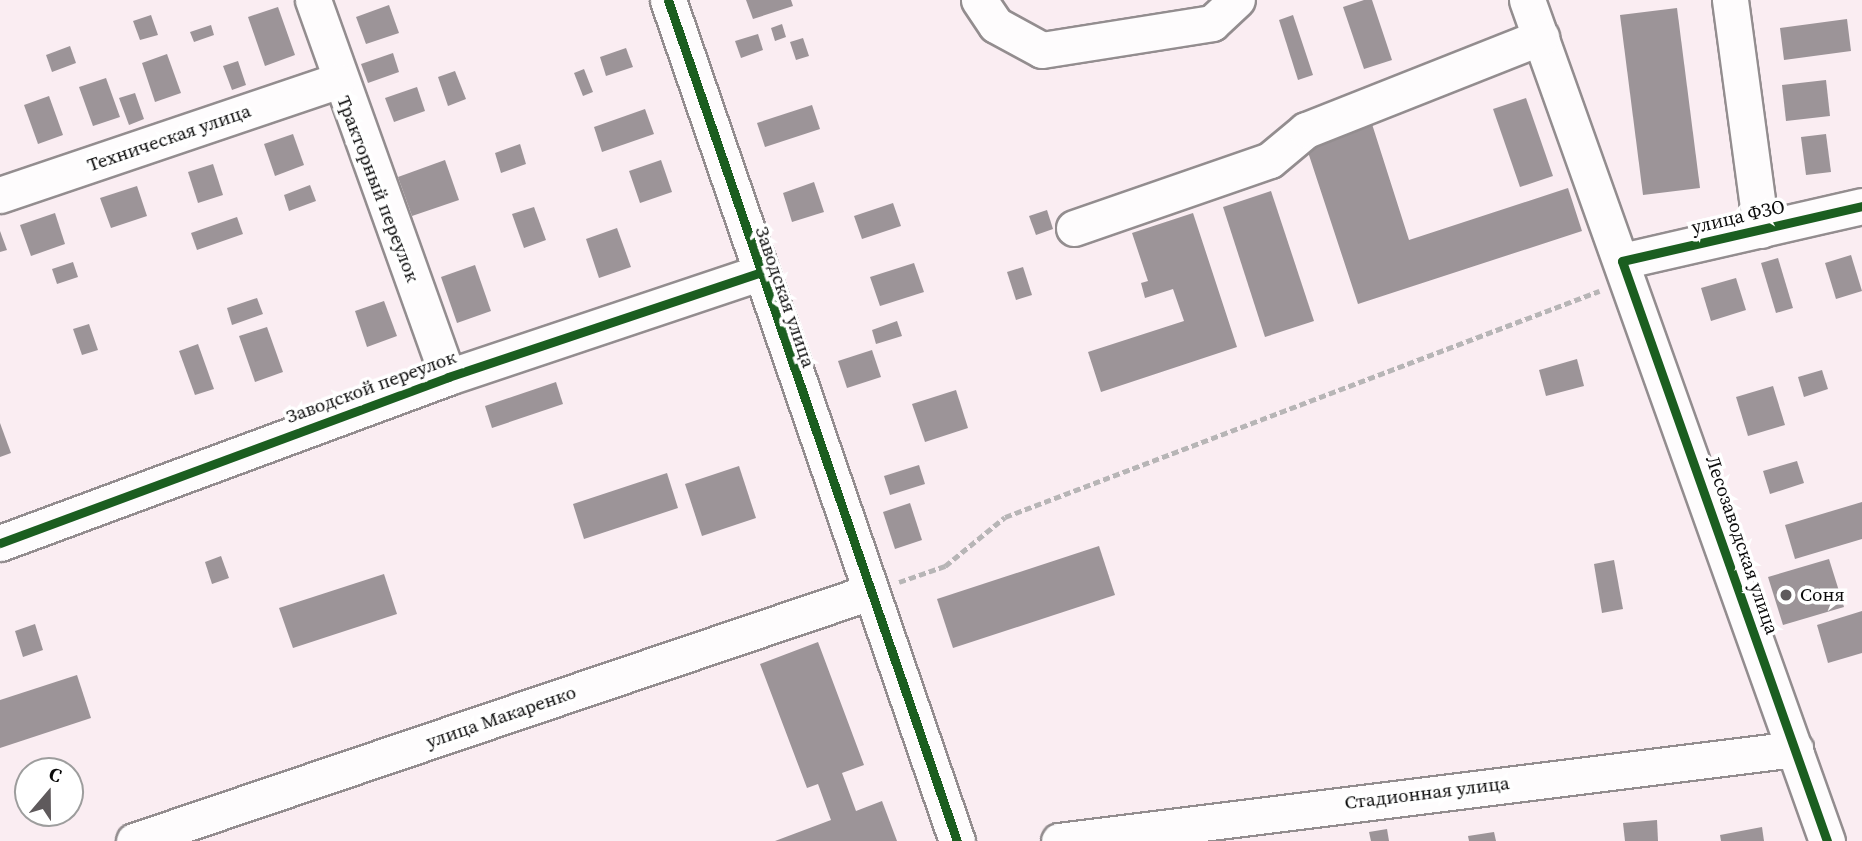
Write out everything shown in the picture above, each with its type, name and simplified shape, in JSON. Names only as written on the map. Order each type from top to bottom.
[{"type":"street","name":"Тракторный переулок","points":[[313,0],[337,81],[448,377]]},
{"type":"street","name":"Заводская улица","points":[[668,0],[867,593],[957,841]]},
{"type":"street","points":[[993,8],[1042,50],[1212,23],[1237,0]]},
{"type":"street","name":"Лесозаводская улица","points":[[1527,0],[1626,270],[1827,841]]},
{"type":"street","points":[[1730,0],[1761,230]]},
{"type":"street","points":[[1074,228],[1269,160],[1306,130],[1541,37]]},
{"type":"street","name":"Техническая улица","points":[[0,195],[337,81]]},
{"type":"street","name":"улица ФЗО","points":[[1626,270],[1761,230],[1862,206]]},
{"type":"street","name":"Заводской переулок","points":[[0,543],[448,377],[758,273]]},
{"type":"street","name":"улица Макаренко","points":[[134,841],[867,593]]},
{"type":"street","name":"Стадионная улица","points":[[1059,841],[1795,750]]},
{"type":"path","points":[[867,593],[944,566],[1005,517],[1626,270]]},
{"type":"building","points":[[746,0],[791,0],[793,6],[753,19]]},
{"type":"building","points":[[1372,0],[1392,60],[1364,69],[1343,7]]},
{"type":"building","points":[[389,5],[399,33],[366,44],[356,17]]},
{"type":"building","points":[[278,7],[295,55],[265,66],[248,17]]},
{"type":"building","points":[[1677,8],[1700,188],[1643,195],[1620,15]]},
{"type":"building","points":[[151,15],[158,35],[140,40],[133,21]]},
{"type":"building","points":[[1293,15],[1313,75],[1298,80],[1279,20]]},
{"type":"building","points":[[1847,19],[1851,51],[1784,60],[1780,28]]},
{"type":"building","points":[[782,24],[786,37],[775,41],[771,28]]},
{"type":"building","points":[[211,25],[214,35],[194,42],[190,32]]},
{"type":"building","points":[[758,34],[763,50],[741,58],[735,41]]},
{"type":"building","points":[[803,38],[809,56],[796,60],[790,42]]},
{"type":"building","points":[[70,46],[76,63],[52,72],[46,55]]},
{"type":"building","points":[[626,48],[633,67],[606,76],[600,57]]},
{"type":"building","points":[[393,53],[399,72],[368,83],[361,64]]},
{"type":"building","points":[[167,54],[181,93],[155,102],[142,63]]},
{"type":"building","points":[[238,61],[246,85],[232,90],[223,66]]},
{"type":"building","points":[[584,69],[593,92],[583,96],[574,73]]},
{"type":"building","points":[[455,71],[466,99],[448,106],[438,77]]},
{"type":"building","points":[[106,78],[120,117],[93,126],[79,87]]},
{"type":"building","points":[[1826,80],[1830,116],[1786,121],[1782,85]]},
{"type":"building","points":[[417,87],[425,111],[394,122],[385,98]]},
{"type":"building","points":[[135,93],[144,119],[129,125],[119,98]]},
{"type":"building","points":[[49,96],[63,135],[38,144],[24,105]]},
{"type":"building","points":[[1526,98],[1553,176],[1520,187],[1493,109]]},
{"type":"building","points":[[812,105],[820,129],[765,147],[757,123]]},
{"type":"building","points":[[645,109],[654,134],[602,152],[594,127]]},
{"type":"building","points":[[1372,124],[1409,240],[1568,188],[1582,231],[1358,304],[1306,146]]},
{"type":"building","points":[[293,134],[304,165],[275,176],[264,144]]},
{"type":"building","points":[[1826,134],[1831,172],[1806,175],[1801,137]]},
{"type":"building","points":[[520,144],[526,164],[501,173],[495,153]]},
{"type":"building","points":[[445,160],[459,200],[412,216],[398,177]]},
{"type":"building","points":[[661,160],[672,192],[640,203],[629,171]]},
{"type":"building","points":[[213,164],[223,195],[198,203],[188,172]]},
{"type":"building","points":[[814,182],[824,212],[792,222],[783,193]]},
{"type":"building","points":[[310,185],[316,201],[289,211],[284,195]]},
{"type":"building","points":[[137,186],[147,216],[111,228],[100,198]]},
{"type":"building","points":[[1271,191],[1314,321],[1265,337],[1223,207]]},
{"type":"building","points":[[893,203],[901,226],[862,239],[854,216]]},
{"type":"building","points":[[534,207],[546,240],[524,248],[512,214]]},
{"type":"building","points":[[1047,210],[1053,229],[1036,235],[1029,216]]},
{"type":"building","points":[[55,213],[65,244],[31,256],[20,225]]},
{"type":"building","points":[[1193,213],[1237,347],[1101,392],[1088,352],[1184,321],[1173,289],[1145,298],[1141,283],[1148,281],[1132,233]]},
{"type":"building","points":[[237,217],[243,234],[197,250],[191,233]]},
{"type":"building","points":[[617,228],[631,267],[599,278],[586,239]]},
{"type":"building","points":[[0,231],[7,250],[0,252]]},
{"type":"building","points":[[1851,255],[1862,291],[1836,299],[1825,263]]},
{"type":"building","points":[[1778,258],[1793,308],[1776,313],[1761,263]]},
{"type":"building","points":[[73,262],[78,277],[57,284],[52,269]]},
{"type":"building","points":[[914,263],[924,292],[880,306],[870,277]]},
{"type":"building","points":[[475,265],[491,311],[457,323],[441,277]]},
{"type":"building","points":[[1023,267],[1032,295],[1016,300],[1007,272]]},
{"type":"building","points":[[1736,278],[1746,310],[1711,321],[1701,288]]},
{"type":"building","points":[[257,298],[263,314],[232,325],[227,308]]},
{"type":"building","points":[[384,301],[397,336],[367,347],[355,311]]},
{"type":"building","points":[[897,321],[902,336],[876,344],[872,330]]},
{"type":"building","points":[[89,324],[98,350],[82,355],[73,329]]},
{"type":"building","points":[[267,327],[283,372],[255,382],[239,336]]},
{"type":"building","points":[[198,344],[214,389],[195,395],[179,351]]},
{"type":"building","points":[[872,350],[881,377],[847,388],[838,361]]},
{"type":"building","points":[[1577,359],[1584,386],[1546,396],[1539,370]]},
{"type":"building","points":[[1822,370],[1828,389],[1804,397],[1798,377]]},
{"type":"building","points":[[556,382],[563,404],[492,428],[485,406]]},
{"type":"building","points":[[1773,386],[1785,425],[1748,436],[1736,397]]},
{"type":"building","points":[[956,390],[968,428],[925,442],[912,404]]},
{"type":"building","points":[[0,423],[11,453],[0,457]]},
{"type":"building","points":[[1797,461],[1804,483],[1770,494],[1763,471]]},
{"type":"building","points":[[919,465],[925,484],[890,495],[884,476]]},
{"type":"building","points":[[739,466],[756,518],[702,536],[685,484]]},
{"type":"building","points":[[667,473],[678,508],[584,539],[573,504]]},
{"type":"building","points":[[1862,502],[1862,539],[1795,559],[1785,525]]},
{"type":"building","points":[[910,503],[922,540],[895,549],[883,512]]},
{"type":"building","points":[[1099,546],[1115,595],[953,648],[937,599]]},
{"type":"building","points":[[221,556],[229,578],[212,584],[205,562]]},
{"type":"building","points":[[1829,559],[1844,607],[1783,625],[1768,577]]},
{"type":"building","points":[[1614,560],[1623,609],[1602,613],[1594,564]]},
{"type":"building","points":[[384,574],[397,614],[293,648],[279,608]]},
{"type":"building","points":[[1862,611],[1862,653],[1828,663],[1817,625]]},
{"type":"building","points":[[35,624],[43,650],[23,657],[15,631]]},
{"type":"building","points":[[818,642],[864,765],[842,773],[856,811],[882,801],[897,841],[775,841],[831,820],[818,784],[807,788],[760,664]]},
{"type":"building","points":[[77,675],[91,718],[0,748],[0,700]]},
{"type":"building","points":[[1657,820],[1658,841],[1625,841],[1623,823]]},
{"type":"building","points":[[1762,827],[1764,841],[1721,841],[1720,835]]},
{"type":"building","points":[[1387,829],[1389,841],[1371,841],[1369,832]]},
{"type":"building","points":[[1494,832],[1496,841],[1469,841],[1468,836]]},
{"type":"cycle path","points":[[668,0],[957,841]]},
{"type":"cycle path","points":[[1827,841],[1622,261],[1862,206]]},
{"type":"cycle path","points":[[0,543],[448,377],[758,273]]},
{"type":"place","name":"Соня","points":[[1786,595]]}]
